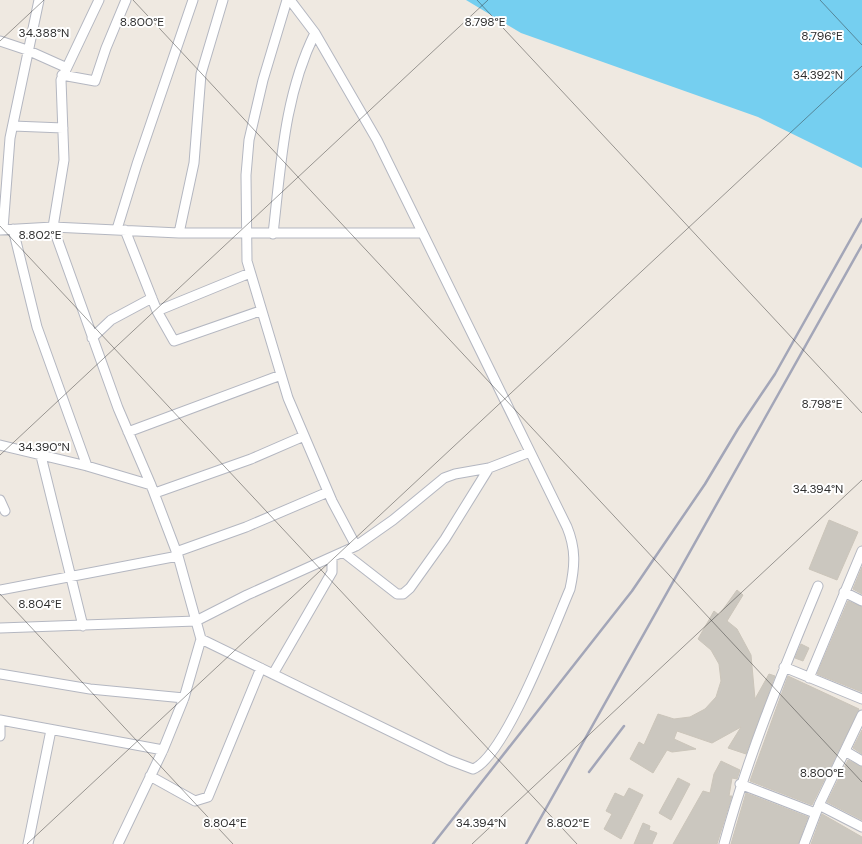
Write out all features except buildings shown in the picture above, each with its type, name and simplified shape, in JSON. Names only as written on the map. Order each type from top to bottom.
[{"type":"street","points":[[39,0],[10,138],[2,229],[53,227],[179,233],[421,233]]},
{"type":"street","points":[[99,0],[64,71],[60,86],[64,168],[53,227],[92,338],[177,554],[201,639],[184,698],[118,844]]},
{"type":"street","points":[[0,41],[27,50],[64,71],[95,81],[106,48],[126,0]]},
{"type":"street","points":[[193,0],[137,164],[121,230],[171,339],[176,341],[260,311]]},
{"type":"street","points":[[179,233],[194,163],[201,74],[223,0]]},
{"type":"street","points":[[201,639],[465,767],[473,769],[481,765],[515,714],[570,589],[574,572],[575,554],[572,540],[421,233],[378,140],[315,33],[289,0]]},
{"type":"street","points":[[289,0],[263,80],[249,140],[246,175],[247,260],[260,311],[280,375],[328,492],[356,546]]},
{"type":"street","points":[[273,234],[286,118],[296,76],[315,33]]},
{"type":"street","points":[[13,126],[63,128]]},
{"type":"street","points":[[0,137],[10,138]]},
{"type":"street","points":[[13,229],[37,327],[87,466]]},
{"type":"street","points":[[157,311],[250,273]]},
{"type":"street","points":[[92,338],[111,320],[152,298]]},
{"type":"street","points":[[128,432],[280,375]]},
{"type":"street","points":[[0,444],[41,456],[87,466],[153,489],[251,459],[304,436]]},
{"type":"street","points":[[0,628],[196,622],[247,595],[356,546],[393,520],[444,478],[455,474],[489,468],[530,452]]},
{"type":"street","points":[[41,456],[83,626]]},
{"type":"street","points":[[343,552],[397,594],[403,594],[410,588],[445,539],[489,468]]},
{"type":"street","points":[[0,590],[177,554],[328,492]]},
{"type":"street","points":[[0,500],[4,512]]},
{"type":"street","points":[[809,678],[862,551]]},
{"type":"street","points":[[273,674],[332,572],[332,557]]},
{"type":"street","points":[[724,844],[740,784],[784,667],[818,586]]},
{"type":"street","points":[[844,592],[862,601]]},
{"type":"street","points":[[784,667],[862,700]]},
{"type":"street","points":[[150,776],[195,800],[200,801],[208,797],[261,668]]},
{"type":"street","points":[[0,674],[90,688],[184,698]]},
{"type":"street","points":[[804,844],[817,809],[862,715]]},
{"type":"street","points":[[0,720],[162,750]]},
{"type":"street","points":[[0,727],[0,736]]},
{"type":"street","points":[[28,844],[51,730]]},
{"type":"street","points":[[845,752],[862,761]]},
{"type":"street","points":[[740,784],[817,809],[862,827]]},
{"type":"water","points":[[466,0],[862,0],[862,168],[758,117],[521,33]]},
{"type":"railway","points":[[433,844],[632,591],[705,484],[738,429],[775,374],[862,219]]},
{"type":"railway","points":[[526,844],[862,245]]},
{"type":"railway","points":[[589,772],[624,726]]}]
